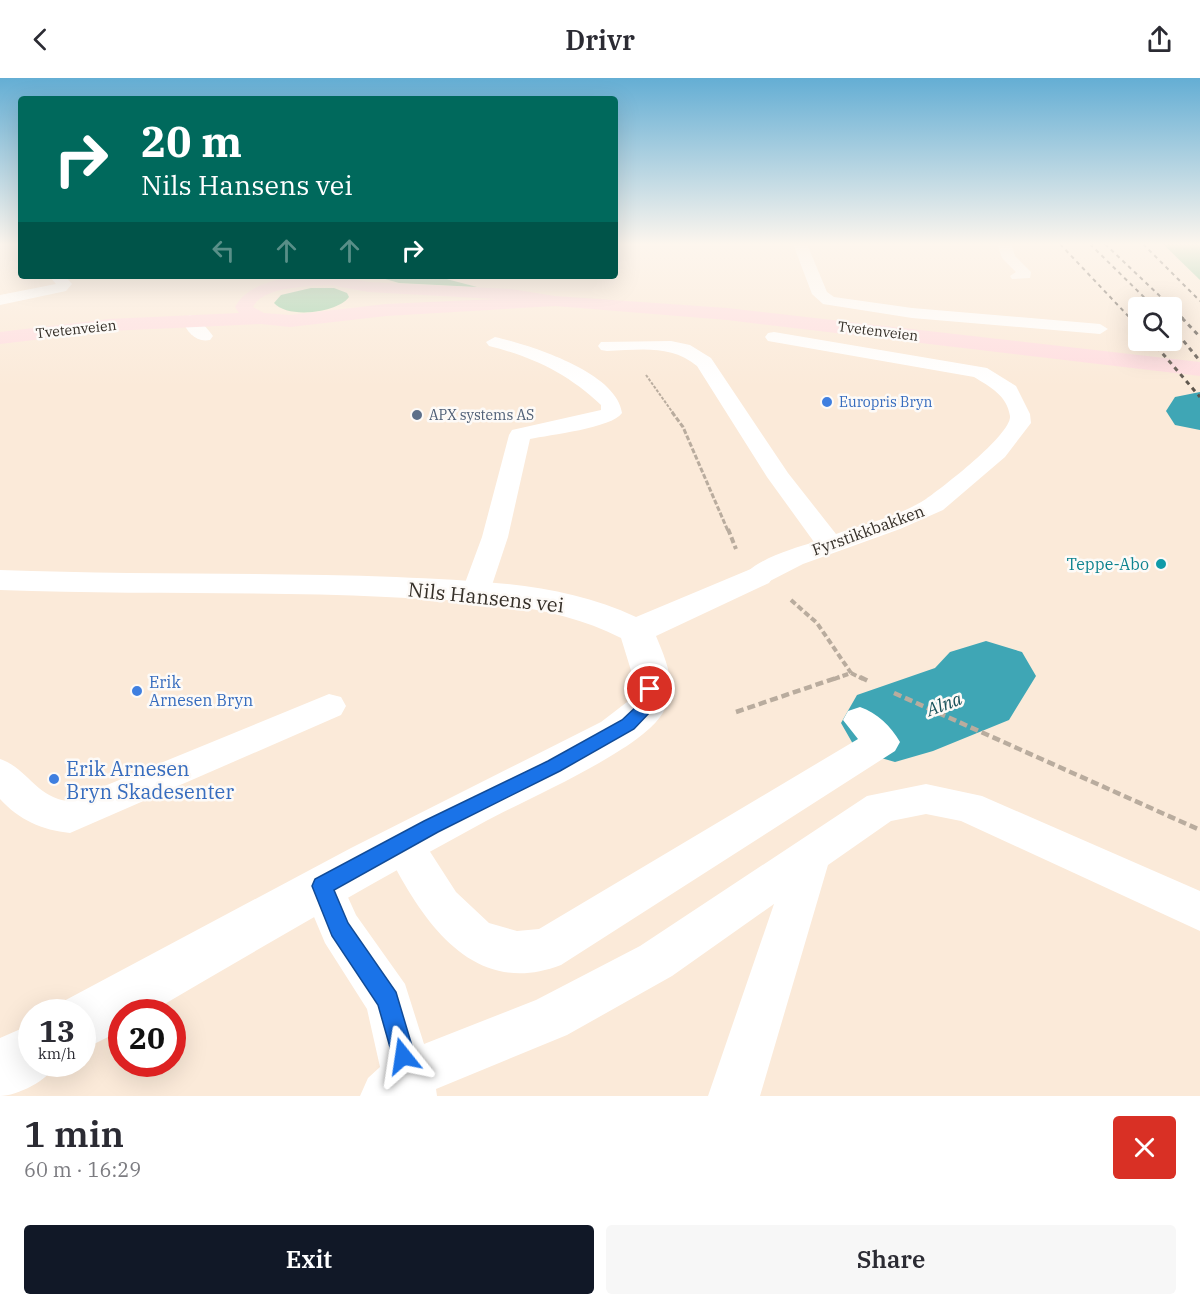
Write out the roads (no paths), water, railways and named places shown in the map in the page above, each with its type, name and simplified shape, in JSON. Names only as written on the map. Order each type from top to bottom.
[{"type":"main road","name":"Tvetenveien","points":[[225,297],[258,292]]},
{"type":"main road","points":[[258,292],[248,299],[244,307],[248,313],[261,318]]},
{"type":"main road","name":"Tvetenveien","points":[[340,316],[368,304],[374,298],[373,292]]},
{"type":"main road","name":"Tvetenveien","points":[[460,292],[511,294],[770,328],[1200,369]]},
{"type":"main road","name":"Tvetenveien","points":[[0,326],[192,311],[290,321],[386,310],[555,301]]},
{"type":"main road","name":"Tvetenveien","points":[[0,338],[109,325],[192,311]]},
{"type":"street","name":"Fyrstikkbakken","points":[[636,631],[758,576]]},
{"type":"street","name":"Nils Hansens vei","points":[[2,583],[348,584],[476,591],[536,598],[580,607],[614,618],[636,631]]},
{"type":"street","points":[[96,1014],[402,842],[554,766],[628,724],[648,705],[652,674],[636,631]]},
{"type":"street","points":[[0,1070],[18,1060]]},
{"type":"lane","points":[[0,300],[43,292]]},
{"type":"lane","points":[[819,292],[829,301],[912,313],[1100,330]]},
{"type":"lane","points":[[192,311],[204,336]]},
{"type":"lane","name":"Fyrstikkbakken","points":[[758,576],[793,558],[934,505],[1011,437],[1020,423],[1020,414],[1009,390],[980,372],[821,343],[770,328]]},
{"type":"lane","points":[[476,591],[495,537],[520,435],[588,421],[612,413],[611,403],[567,366],[550,357],[495,342]]},
{"type":"lane","points":[[607,346],[672,345],[694,352],[704,362],[779,477],[830,545]]},
{"type":"lane","points":[[0,773],[37,810],[51,816],[70,817],[329,706]]},
{"type":"lane","points":[[402,842],[450,918],[470,938],[492,948],[510,952],[545,950],[882,742],[860,720]]},
{"type":"lane","points":[[322,886],[340,929],[388,1000],[402,1089],[550,1018],[656,961],[881,807],[927,799],[968,807],[1200,911]]},
{"type":"lane","points":[[734,1096],[811,854]]},
{"type":"waterway","name":"Alna","points":[[895,723],[972,694],[986,676]]},
{"type":"railway","points":[[1105,292],[1128,316]]},
{"type":"railway","points":[[1138,292],[1144,297]]},
{"type":"railway","points":[[1155,292],[1184,319]]},
{"type":"railway","points":[[1191,292],[1200,301]]},
{"type":"railway","points":[[1182,318],[1200,337]]},
{"type":"railway","points":[[1182,339],[1200,361]]},
{"type":"railway","points":[[1160,351],[1200,397]]},
{"type":"place","name":"Europris Bryn","points":[[827,402]]},
{"type":"place","name":"APX systems AS","points":[[417,415]]},
{"type":"place","name":"Teppe-Abo","points":[[1161,564]]},
{"type":"place","name":"Erik Arnesen Bryn","points":[[137,691]]},
{"type":"place","name":"Erik Arnesen Bryn Skadesenter","points":[[54,779]]}]
